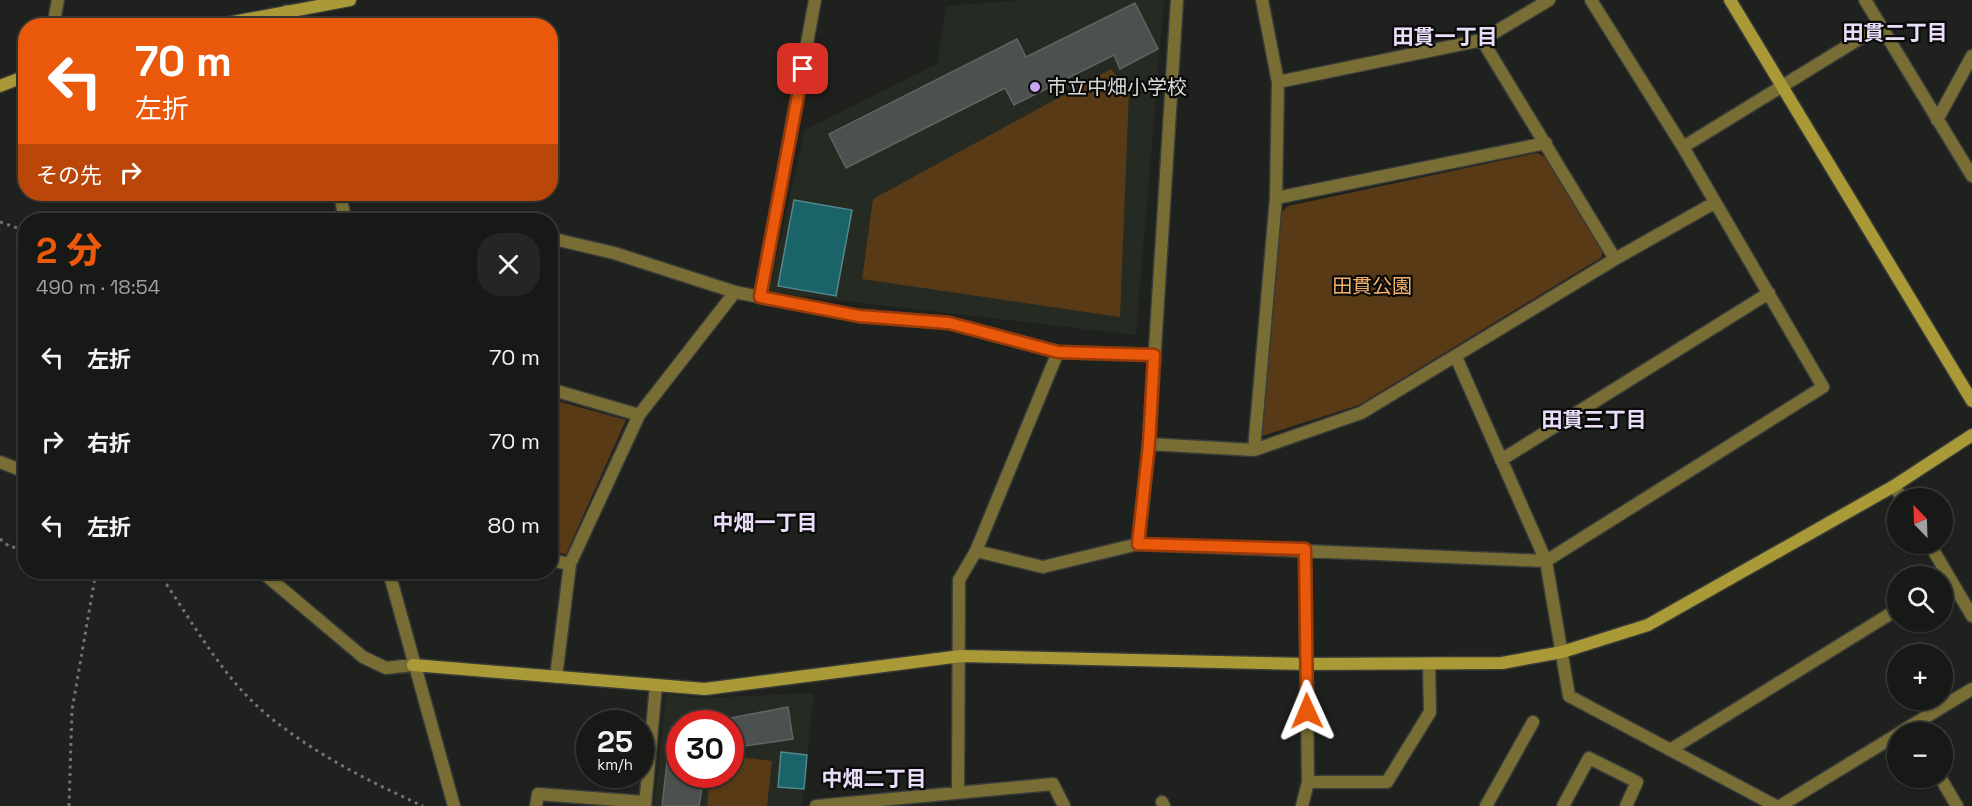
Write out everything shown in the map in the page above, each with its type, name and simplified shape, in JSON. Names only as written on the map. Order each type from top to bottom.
[{"type":"street","points":[[55,18],[58,0]]},
{"type":"street","points":[[252,18],[311,4],[350,0]]},
{"type":"street","points":[[760,297],[815,0]]},
{"type":"street","points":[[1138,544],[1149,444],[1177,0]]},
{"type":"street","points":[[1254,450],[1276,198],[1278,82],[1262,0]]},
{"type":"street","points":[[1278,82],[1482,40],[1549,0]]},
{"type":"street","points":[[976,551],[1043,567],[1138,544],[1305,549],[1546,561],[1823,387],[1683,147],[1591,0]]},
{"type":"street","points":[[1730,0],[1972,401]]},
{"type":"street","points":[[1865,0],[1972,176]]},
{"type":"street","points":[[287,11],[294,18]]},
{"type":"street","points":[[1683,147],[1782,89],[1880,26]]},
{"type":"street","points":[[1482,40],[1615,259]]},
{"type":"street","points":[[1937,120],[1972,56]]},
{"type":"street","points":[[0,86],[18,79]]},
{"type":"street","points":[[1276,198],[1546,142]]},
{"type":"street","points":[[1149,444],[1254,450],[1361,413],[1615,259],[1714,203]]},
{"type":"street","points":[[558,240],[615,253],[735,292],[760,297],[859,316],[949,323],[1058,352],[1154,355]]},
{"type":"street","points":[[556,677],[570,564],[639,415],[735,292]]},
{"type":"street","points":[[1501,459],[1769,293]]},
{"type":"street","points":[[958,791],[961,656],[959,580],[976,551],[1058,352]]},
{"type":"street","points":[[1456,357],[1546,561],[1569,696],[1778,806],[1887,741]]},
{"type":"street","points":[[558,391],[639,415]]},
{"type":"street","points":[[270,579],[363,657],[386,668],[413,665],[705,689],[961,656],[1306,664],[1502,663],[1563,652],[1648,625],[1894,486],[1972,435]]},
{"type":"street","points":[[0,462],[18,469]]},
{"type":"street","points":[[1302,806],[1308,782],[1305,549]]},
{"type":"street","points":[[558,562],[570,564]]},
{"type":"street","points":[[391,579],[454,806]]},
{"type":"street","points":[[1953,589],[1972,616]]},
{"type":"street","points":[[1670,750],[1887,616]]},
{"type":"street","points":[[1308,782],[1387,783],[1430,712],[1429,665]]},
{"type":"street","points":[[536,806],[538,794],[645,804],[656,685]]},
{"type":"street","points":[[1920,722],[1972,689]]},
{"type":"street","points":[[1486,806],[1533,722]]},
{"type":"street","points":[[1563,806],[1589,758],[1637,782],[1626,806]]},
{"type":"street","points":[[816,806],[958,791],[1053,784],[1064,806]]},
{"type":"street","points":[[1946,788],[1957,806]]},
{"type":"path","points":[[0,222],[18,228]]},
{"type":"path","points":[[0,539],[10,547],[18,548]]},
{"type":"path","points":[[69,806],[72,710],[95,579]]},
{"type":"path","points":[[163,579],[219,660],[265,713],[362,778],[423,806]]},
{"type":"shaded area","points":[[1021,0],[1164,0],[1136,335],[768,292],[805,130],[937,64],[946,6]]},
{"type":"shaded area","points":[[814,693],[802,806],[654,806],[666,694],[701,698]]},
{"type":"green space","points":[[1111,69],[1129,92],[1120,317],[862,279],[873,199]]},
{"type":"green space","name":"田貫公園","points":[[1537,153],[1547,158],[1602,250],[1602,257],[1359,405],[1262,436],[1281,213],[1288,206]]},
{"type":"green space","points":[[558,401],[626,420],[566,554],[558,553]]},
{"type":"green space","points":[[744,758],[772,761],[767,806],[707,806],[709,788],[744,788]]},
{"type":"water","points":[[794,200],[852,210],[836,296],[778,286]]},
{"type":"water","points":[[781,752],[807,755],[804,789],[778,787]]},
{"type":"building","points":[[1135,3],[1158,49],[1120,69],[1114,55],[1014,105],[1005,88],[846,168],[829,134],[1017,39],[1026,57]]},
{"type":"building","points":[[788,707],[793,739],[744,746],[744,715]]},
{"type":"building","points":[[666,771],[666,788],[702,788],[699,806],[662,806]]},
{"type":"place","name":"市立中畑小学校","points":[[1035,87]]},
{"type":"district","name":"田貫二丁目","points":[[1895,33]]},
{"type":"district","name":"田貫一丁目","points":[[1445,37]]},
{"type":"district","name":"田貫三丁目","points":[[1594,420]]},
{"type":"district","name":"中畑一丁目","points":[[765,523]]},
{"type":"district","name":"中畑二丁目","points":[[874,779]]},
{"type":"route","points":[[803,69],[760,297],[859,316],[949,323],[1058,352],[1154,355],[1149,444],[1138,544],[1305,549],[1307,711]]}]
